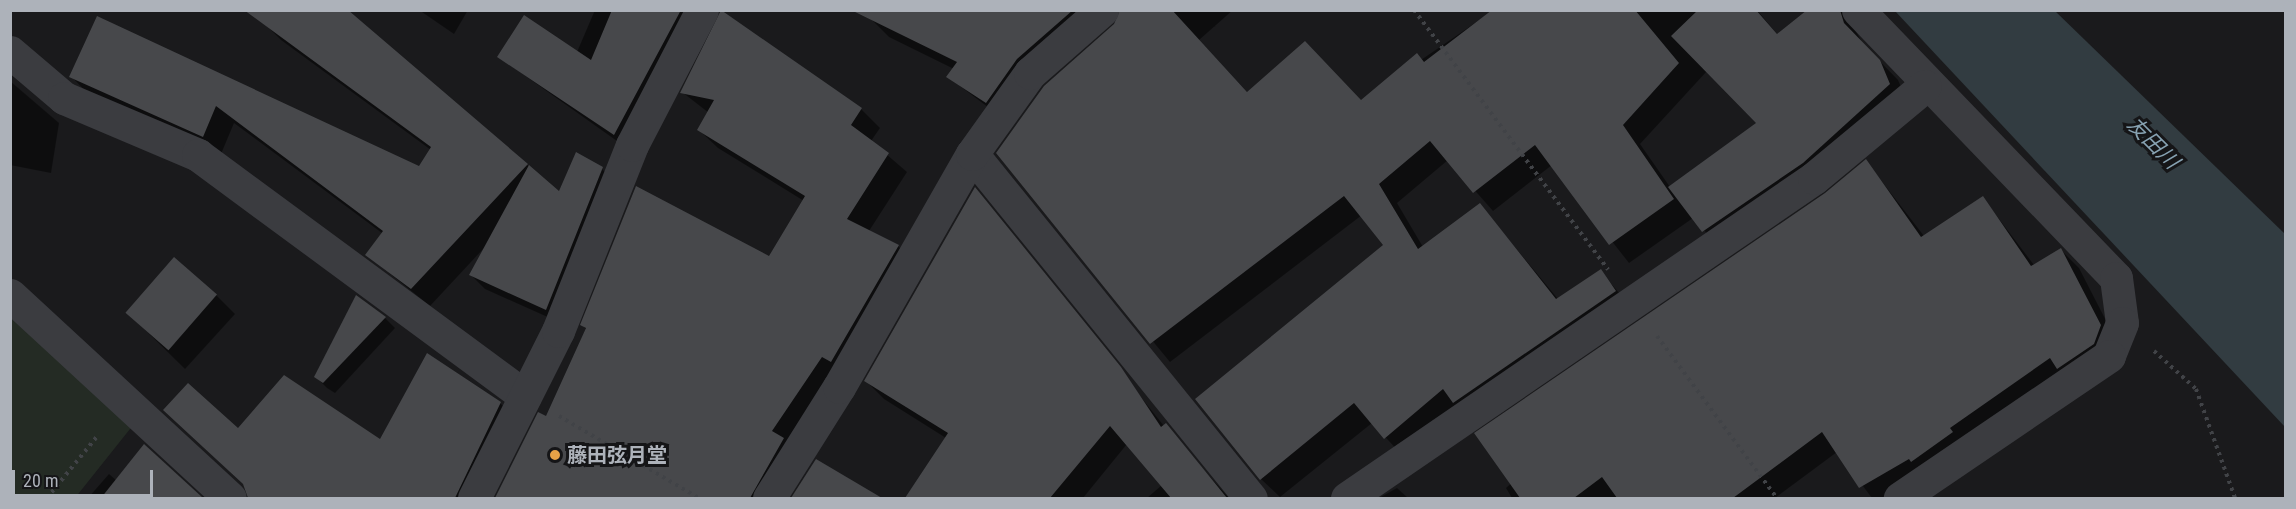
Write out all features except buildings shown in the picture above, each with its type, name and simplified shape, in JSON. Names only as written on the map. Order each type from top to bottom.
[{"type":"street","points":[[474,498],[525,396],[632,145],[702,10]]},
{"type":"street","points":[[769,498],[972,153],[1030,73],[1102,10]]},
{"type":"street","points":[[1857,10],[1925,86],[2116,278],[2122,323],[2109,356],[1900,498]]},
{"type":"street","points":[[10,52],[64,98],[198,155],[525,396]]},
{"type":"street","points":[[1347,498],[1814,178],[1925,86]]},
{"type":"street","points":[[972,153],[1251,498]]},
{"type":"street","points":[[10,295],[124,403],[230,498]]},
{"type":"path","points":[[1414,10],[1777,498]]},
{"type":"path","points":[[2122,323],[2196,389],[2235,498]]},
{"type":"path","points":[[525,396],[699,498]]},
{"type":"path","points":[[47,498],[124,403]]},
{"type":"shaded area","points":[[10,315],[134,424],[75,498],[11,498]]},
{"type":"water","name":"友田川","points":[[1895,11],[2055,11],[2285,234],[2285,427]]},
{"type":"place","name":"藤田弦月堂","points":[[555,455]]}]
